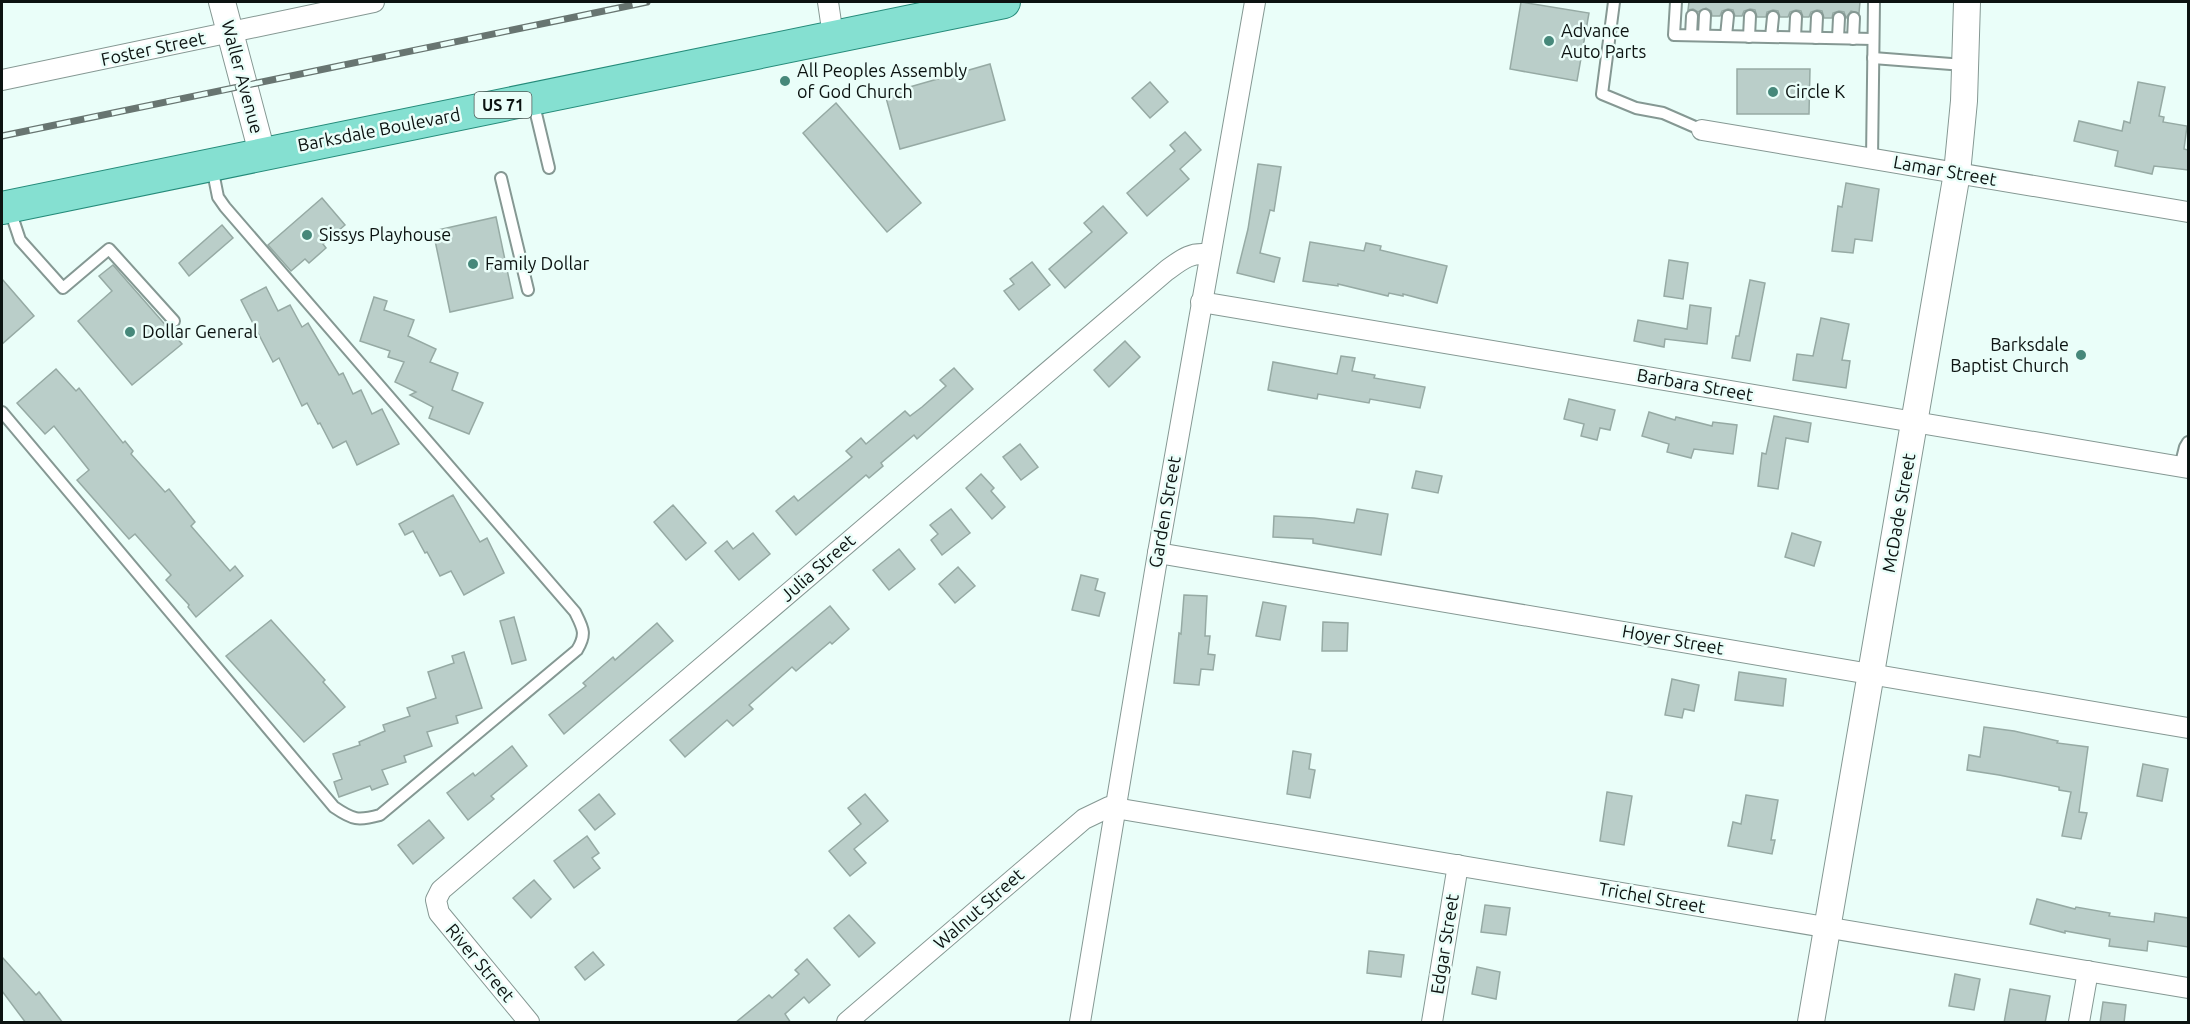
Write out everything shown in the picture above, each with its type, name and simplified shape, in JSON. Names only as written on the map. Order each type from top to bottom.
[{"type":"main road","name":"Barksdale Boulevard","points":[[5,207],[1004,2]]},
{"type":"street","name":"Waller Avenue","points":[[222,2],[262,153]]},
{"type":"street","name":"Foster Street","points":[[2,80],[374,2]]},
{"type":"street","points":[[828,2],[833,36]]},
{"type":"street","name":"Garden Street","points":[[1080,1023],[1158,552],[1255,2]]},
{"type":"street","name":"McDade Street","points":[[1811,1023],[1957,173],[1963,111],[1967,2]]},
{"type":"street","name":"Lamar Street","points":[[1702,130],[2188,212]]},
{"type":"street","name":"Julia Street","points":[[436,900],[441,890],[1166,271],[1191,254],[1210,255]]},
{"type":"street","name":"Barbara Street","points":[[1201,302],[2184,468]]},
{"type":"street","name":"Hoyer Street","points":[[1158,552],[2188,728]]},
{"type":"street","name":"Trichel Street","points":[[1116,807],[2188,988]]},
{"type":"street","name":"Walnut Street","points":[[847,1023],[1084,819],[1102,809],[1116,807]]},
{"type":"street","name":"Edgar Street","points":[[1432,1023],[1458,865]]},
{"type":"street","name":"River Street","points":[[436,900],[436,907],[444,920],[529,1023]]},
{"type":"street","points":[[2079,1023],[2088,971]]},
{"type":"lane","points":[[1614,2],[1602,94],[1636,108],[1662,113],[1702,130]]},
{"type":"lane","points":[[1676,2],[1674,35],[1874,39]]},
{"type":"lane","points":[[1872,159],[1874,2]]},
{"type":"lane","points":[[1704,35],[1705,15]]},
{"type":"lane","points":[[1691,36],[1692,16]]},
{"type":"lane","points":[[1726,36],[1728,16]]},
{"type":"lane","points":[[1749,37],[1750,16]]},
{"type":"lane","points":[[1771,37],[1773,17]]},
{"type":"lane","points":[[1795,37],[1796,17]]},
{"type":"lane","points":[[1816,38],[1818,17]]},
{"type":"lane","points":[[1838,38],[1839,18]]},
{"type":"lane","points":[[1853,39],[1854,18]]},
{"type":"lane","points":[[1873,58],[1965,64]]},
{"type":"lane","points":[[533,99],[549,168]]},
{"type":"lane","points":[[2,412],[334,807],[347,816],[362,820],[380,815],[577,650],[583,640],[583,628],[575,612],[225,207],[215,188],[211,164]]},
{"type":"lane","points":[[501,178],[528,290]]},
{"type":"lane","points":[[5,207],[20,240],[63,288],[109,249],[174,321]]},
{"type":"lane","points":[[2184,468],[2188,442]]},
{"type":"building","name":"Advance Auto Parts","points":[[1521,2],[1589,13],[1577,81],[1510,69]]},
{"type":"building","points":[[1689,2],[1860,2],[1859,13],[1851,11],[1846,18],[1844,12],[1839,11],[1833,13],[1832,18],[1824,18],[1822,11],[1817,10],[1811,12],[1809,17],[1803,17],[1801,11],[1796,10],[1790,12],[1788,17],[1780,17],[1778,11],[1773,10],[1767,12],[1766,17],[1757,17],[1755,10],[1750,9],[1744,11],[1742,16],[1735,16],[1733,10],[1728,9],[1722,11],[1720,16],[1712,16],[1711,11],[1706,8],[1698,12],[1693,9],[1688,10]]},
{"type":"building","points":[[990,64],[1005,120],[900,149],[885,94]]},
{"type":"building","name":"Circle K","points":[[1737,69],[1810,69],[1809,114],[1737,114]]},
{"type":"building","points":[[1150,82],[1168,102],[1150,118],[1132,98]]},
{"type":"building","points":[[2138,82],[2165,87],[2159,116],[2164,117],[2163,122],[2187,126],[2184,149],[2188,150],[2188,170],[2154,166],[2152,174],[2115,166],[2118,151],[2074,141],[2079,121],[2122,131],[2124,121],[2130,123]]},
{"type":"building","points":[[836,103],[921,203],[887,232],[803,133]]},
{"type":"building","points":[[1185,132],[1201,150],[1180,169],[1189,179],[1147,216],[1127,193],[1175,151],[1170,145]]},
{"type":"building","points":[[1258,164],[1281,167],[1274,211],[1270,210],[1260,253],[1280,258],[1274,282],[1237,273],[1248,229]]},
{"type":"building","points":[[1846,183],[1879,189],[1872,241],[1855,239],[1853,253],[1832,251],[1838,206],[1842,207]]},
{"type":"building","name":"Sissys Playhouse","points":[[322,198],[345,225],[323,244],[326,248],[309,263],[305,259],[291,271],[268,245]]},
{"type":"building","points":[[1103,206],[1127,233],[1065,288],[1049,269],[1092,232],[1084,223]]},
{"type":"building","name":"Family Dollar","points":[[496,217],[513,298],[450,312],[433,231]]},
{"type":"building","points":[[222,225],[233,238],[189,276],[179,263]]},
{"type":"building","points":[[1310,242],[1364,251],[1366,243],[1381,246],[1380,250],[1447,266],[1437,303],[1403,294],[1403,296],[1389,293],[1388,296],[1338,284],[1338,286],[1303,281]]},
{"type":"building","points":[[1669,260],[1688,263],[1683,299],[1664,296]]},
{"type":"building","points":[[1032,262],[1050,285],[1019,310],[1004,291],[1014,284],[1010,279]]},
{"type":"building","name":"Dollar General","points":[[113,265],[182,344],[132,385],[78,321],[112,291],[99,276]]},
{"type":"building","points":[[2,279],[34,316],[2,344]]},
{"type":"building","points":[[1750,280],[1765,283],[1750,361],[1732,358],[1736,336],[1739,336]]},
{"type":"building","points":[[266,287],[278,311],[290,305],[302,327],[308,323],[339,375],[343,373],[353,394],[361,390],[372,414],[382,409],[399,444],[357,465],[346,441],[333,448],[307,403],[302,406],[279,358],[273,362],[241,300]]},
{"type":"building","points":[[374,297],[387,301],[384,310],[414,320],[408,336],[436,349],[430,362],[458,373],[452,390],[483,403],[469,434],[429,418],[433,407],[410,395],[416,392],[395,382],[404,362],[388,357],[390,351],[360,341]]},
{"type":"building","points":[[1690,305],[1711,308],[1707,344],[1665,339],[1664,347],[1634,341],[1638,320],[1687,329]]},
{"type":"building","points":[[1821,318],[1849,324],[1842,360],[1850,361],[1846,388],[1793,380],[1797,354],[1813,356]]},
{"type":"building","points":[[1125,341],[1140,357],[1109,387],[1094,370]]},
{"type":"building","points":[[1341,356],[1355,358],[1352,371],[1375,375],[1374,378],[1425,387],[1420,408],[1370,399],[1369,403],[1318,394],[1317,399],[1268,390],[1273,362],[1337,374]]},
{"type":"building","points":[[954,368],[973,389],[917,439],[914,435],[881,463],[883,466],[869,478],[866,475],[796,535],[776,511],[794,496],[798,501],[852,457],[846,451],[861,438],[866,444],[905,411],[910,416],[922,407],[946,386],[940,380]]},
{"type":"building","points":[[56,369],[76,391],[79,388],[123,443],[125,441],[133,451],[131,454],[165,492],[169,489],[195,522],[191,526],[230,571],[235,566],[243,576],[196,617],[188,607],[189,605],[166,580],[171,575],[135,534],[129,539],[77,480],[89,470],[54,426],[45,434],[17,403]]},
{"type":"building","points":[[1569,399],[1615,410],[1610,430],[1600,428],[1597,440],[1581,436],[1584,424],[1564,419]]},
{"type":"building","points":[[1649,412],[1675,420],[1676,417],[1712,426],[1713,422],[1737,425],[1733,454],[1694,449],[1691,458],[1667,452],[1669,444],[1642,436]]},
{"type":"building","points":[[1774,416],[1811,423],[1808,442],[1786,438],[1778,489],[1758,486],[1762,453],[1766,454]]},
{"type":"building","points":[[1020,444],[1038,467],[1021,480],[1003,457]]},
{"type":"building","points":[[1416,471],[1442,476],[1438,493],[1412,488]]},
{"type":"building","points":[[981,474],[994,488],[991,491],[1005,507],[992,519],[966,488]]},
{"type":"building","points":[[453,495],[480,542],[487,538],[504,573],[464,595],[451,571],[440,576],[413,531],[405,535],[399,524]]},
{"type":"building","points":[[673,505],[706,543],[686,560],[654,522]]},
{"type":"building","points":[[951,509],[970,533],[942,555],[931,540],[938,534],[930,525]]},
{"type":"building","points":[[1357,509],[1388,514],[1381,555],[1313,543],[1313,539],[1273,537],[1274,516],[1354,523]]},
{"type":"building","points":[[753,533],[770,554],[739,580],[715,551],[727,541],[733,549]]},
{"type":"building","points":[[1792,533],[1821,542],[1814,566],[1785,557]]},
{"type":"building","points":[[899,549],[915,569],[889,590],[873,570]]},
{"type":"building","points":[[958,567],[975,586],[955,603],[939,584]]},
{"type":"building","points":[[1081,575],[1098,579],[1095,590],[1105,593],[1099,616],[1072,610]]},
{"type":"building","points":[[1184,595],[1207,596],[1205,636],[1210,636],[1208,654],[1215,655],[1213,670],[1201,669],[1199,685],[1174,683]]},
{"type":"building","points":[[1263,602],[1286,606],[1280,640],[1256,636]]},
{"type":"building","points":[[830,606],[849,629],[796,671],[792,667],[749,705],[753,709],[733,726],[727,720],[685,757],[670,740]]},
{"type":"building","points":[[514,617],[526,660],[512,664],[500,621]]},
{"type":"building","points":[[271,620],[325,680],[323,682],[345,707],[304,742],[226,656]]},
{"type":"building","points":[[1323,622],[1348,623],[1347,651],[1322,651]]},
{"type":"building","points":[[657,623],[673,641],[564,734],[549,715],[586,686],[583,683],[613,657],[615,660]]},
{"type":"building","points":[[464,652],[482,708],[456,716],[458,723],[427,732],[432,746],[404,756],[406,762],[382,770],[388,784],[372,790],[370,786],[339,797],[334,782],[342,779],[333,754],[360,745],[359,742],[385,731],[383,725],[410,716],[407,708],[436,698],[428,672],[454,663],[452,656]]},
{"type":"building","points":[[1739,672],[1786,679],[1783,706],[1735,700]]},
{"type":"building","points":[[1672,679],[1699,685],[1694,711],[1684,709],[1682,718],[1665,715]]},
{"type":"building","points":[[1984,727],[2014,731],[2058,741],[2057,743],[2088,747],[2079,812],[2087,813],[2081,839],[2062,836],[2071,792],[2059,790],[2059,787],[1967,770],[1969,755],[1980,757]]},
{"type":"building","points":[[512,746],[527,766],[491,796],[494,799],[468,820],[447,793],[473,773],[475,776]]},
{"type":"building","points":[[1293,751],[1311,754],[1309,769],[1315,770],[1310,798],[1287,794]]},
{"type":"building","points":[[2143,764],[2168,769],[2162,801],[2137,796]]},
{"type":"building","points":[[1607,792],[1632,796],[1624,845],[1600,841]]},
{"type":"building","points":[[599,794],[615,814],[595,830],[579,810]]},
{"type":"building","points":[[865,794],[888,821],[854,849],[866,863],[850,876],[829,851],[861,824],[848,808]]},
{"type":"building","points":[[1746,795],[1778,800],[1771,840],[1775,840],[1772,854],[1728,846],[1733,822],[1741,824]]},
{"type":"building","points":[[429,820],[444,838],[413,864],[398,845]]},
{"type":"building","points":[[587,836],[599,853],[592,858],[600,868],[574,888],[554,861]]},
{"type":"building","points":[[534,880],[551,899],[531,918],[513,898]]},
{"type":"building","points":[[2037,899],[2075,909],[2076,907],[2110,913],[2109,916],[2154,922],[2155,913],[2188,918],[2188,947],[2148,941],[2147,951],[2109,946],[2110,939],[2065,931],[2065,933],[2030,924]]},
{"type":"building","points":[[1485,905],[1510,908],[1506,935],[1481,932]]},
{"type":"building","points":[[849,915],[875,943],[859,957],[834,928]]},
{"type":"building","points":[[1369,951],[1404,955],[1401,977],[1367,973]]},
{"type":"building","points":[[593,952],[604,965],[585,980],[575,967]]},
{"type":"building","points":[[2,957],[36,995],[39,992],[63,1023],[26,1023],[2,991]]},
{"type":"building","points":[[807,959],[830,985],[809,1003],[804,997],[785,1014],[791,1023],[735,1023],[769,995],[772,998],[799,974],[795,970]]},
{"type":"building","points":[[1477,967],[1500,972],[1496,999],[1472,994]]},
{"type":"building","points":[[1955,974],[1980,979],[1974,1010],[1949,1006]]},
{"type":"building","points":[[2010,989],[2050,996],[2045,1023],[2004,1023]]},
{"type":"building","points":[[2103,1002],[2126,1005],[2124,1023],[2100,1023]]},
{"type":"railway","points":[[2,136],[647,2]]},
{"type":"place","name":"Advance Auto Parts","points":[[1549,41]]},
{"type":"place","name":"All Peoples Assembly of God Church","points":[[785,81]]},
{"type":"place","name":"Circle K","points":[[1773,92]]},
{"type":"place","name":"Sissys Playhouse","points":[[307,235]]},
{"type":"place","name":"Family Dollar","points":[[473,264]]},
{"type":"place","name":"Dollar General","points":[[130,332]]},
{"type":"place","name":"Barksdale Baptist Church","points":[[2081,355]]}]
